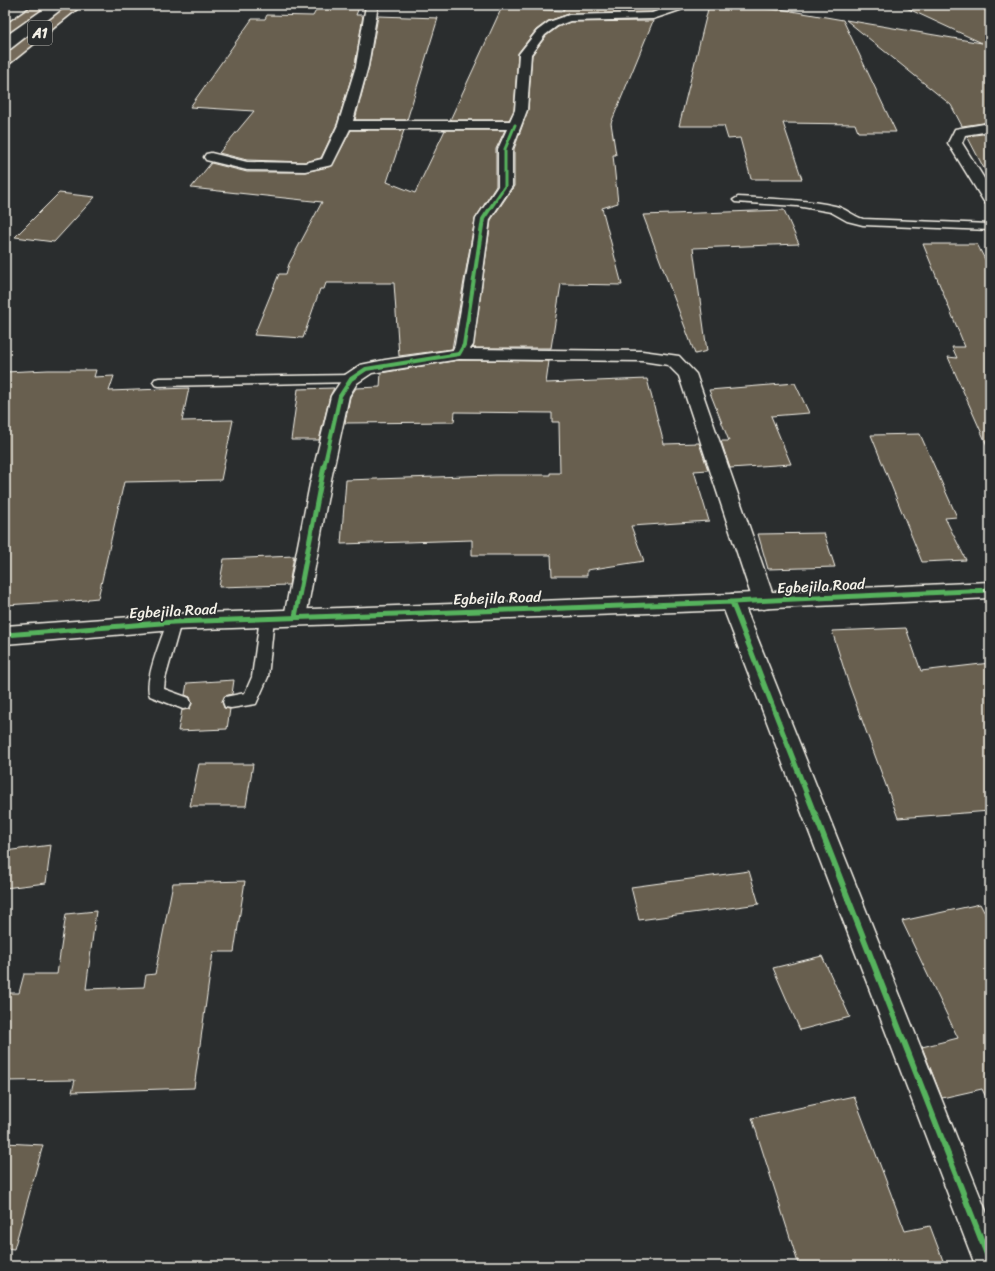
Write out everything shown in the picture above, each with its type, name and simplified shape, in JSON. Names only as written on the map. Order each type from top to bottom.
[{"type":"highway","name":"A1","points":[[5,30],[40,5]]},
{"type":"highway","name":"A1","points":[[5,61],[76,5]]},
{"type":"street","points":[[211,157],[247,166],[305,167],[326,162],[345,125],[362,66],[372,5]]},
{"type":"street","points":[[459,354],[464,345],[484,219],[505,186],[505,150],[521,110],[525,54],[541,34],[554,24],[569,18],[653,16],[679,7],[680,5]]},
{"type":"street","points":[[345,125],[515,125]]},
{"type":"street","points":[[990,127],[960,132],[955,143],[990,200]]},
{"type":"street","points":[[295,617],[333,424],[340,396],[351,379],[366,369],[459,354],[642,356],[673,360],[687,374],[764,601]]},
{"type":"street","name":"Egbejila Road","points":[[5,635],[174,622],[764,601],[990,590]]},
{"type":"street","points":[[732,602],[990,1262]]},
{"type":"lane","points":[[738,200],[797,203],[834,210],[851,219],[863,222],[990,227]]},
{"type":"lane","points":[[159,382],[351,379]]},
{"type":"lane","points":[[231,702],[250,699],[260,677],[267,618]]},
{"type":"lane","points":[[174,622],[157,679],[156,692],[183,703]]},
{"type":"building","points":[[319,5],[360,5],[356,15],[363,15],[355,66],[337,124],[321,158],[305,162],[247,160],[219,153],[254,111],[190,107],[252,19],[265,19],[267,15],[313,16]]},
{"type":"building","points":[[584,5],[659,5],[657,10],[652,12],[569,14],[548,21],[536,30],[518,53],[514,110],[509,120],[450,120],[502,7],[563,11],[565,7],[583,8]]},
{"type":"building","points":[[709,5],[734,5],[780,9],[843,20],[896,132],[858,132],[855,124],[783,123],[802,179],[751,179],[740,138],[728,139],[724,126],[679,126]]},
{"type":"building","points":[[900,5],[990,5],[990,122],[962,126],[951,105],[846,20],[982,43]]},
{"type":"building","points":[[378,16],[438,18],[407,120],[355,120],[369,66]]},
{"type":"building","points":[[653,21],[611,123],[616,155],[613,155],[618,203],[602,208],[622,285],[561,284],[551,348],[473,348],[491,220],[514,186],[514,149],[528,110],[532,55],[546,36],[558,27],[570,22]]},
{"type":"building","points":[[351,130],[404,130],[387,182],[415,193],[445,130],[505,130],[496,149],[496,186],[475,219],[452,349],[399,356],[394,283],[326,283],[324,289],[320,289],[303,338],[254,335],[279,274],[286,274],[289,264],[322,202],[191,188],[211,163],[247,172],[305,172],[332,166]]},
{"type":"building","points":[[990,133],[990,180],[967,136]]},
{"type":"building","points":[[59,193],[95,197],[54,242],[15,237]]},
{"type":"building","points":[[784,210],[799,244],[693,248],[707,351],[695,354],[643,215]]},
{"type":"building","points":[[923,244],[977,244],[990,269],[990,452],[948,357],[957,358],[952,347],[965,347]]},
{"type":"building","points":[[459,360],[549,361],[546,383],[647,379],[664,444],[699,443],[708,470],[694,471],[709,521],[631,526],[644,561],[587,570],[587,576],[552,576],[551,555],[472,555],[472,540],[341,544],[346,480],[495,475],[550,475],[550,473],[560,473],[559,422],[552,422],[552,413],[455,412],[454,422],[345,423],[350,397],[356,388],[380,387],[381,373]]},
{"type":"building","points":[[96,370],[94,377],[114,376],[109,391],[189,388],[182,421],[233,420],[221,480],[124,482],[98,598],[88,600],[5,605],[5,372]]},
{"type":"building","points":[[795,383],[809,413],[771,416],[791,464],[730,468],[721,441],[729,441],[709,390]]},
{"type":"building","points":[[334,388],[330,396],[319,440],[291,440],[298,389]]},
{"type":"building","points":[[920,434],[957,517],[945,518],[966,560],[922,562],[871,435]]},
{"type":"building","points":[[824,533],[835,567],[768,569],[758,534]]},
{"type":"building","points":[[294,556],[289,585],[219,587],[224,559]]},
{"type":"building","points":[[906,628],[921,671],[990,663],[990,811],[898,818],[849,685],[832,631]]},
{"type":"building","points":[[234,680],[232,694],[225,696],[222,701],[224,708],[230,709],[227,729],[178,731],[182,710],[189,709],[192,704],[190,697],[185,695],[187,683]]},
{"type":"building","points":[[199,764],[253,764],[246,806],[190,806]]},
{"type":"building","points":[[51,845],[46,883],[5,888],[5,851]]},
{"type":"building","points":[[749,871],[759,904],[639,920],[631,887]]},
{"type":"building","points":[[245,881],[234,952],[213,952],[194,1088],[72,1092],[75,1080],[5,1081],[5,993],[19,993],[24,974],[57,974],[66,914],[96,911],[86,989],[144,987],[146,975],[155,974],[173,883]]},
{"type":"building","points":[[980,904],[990,923],[990,1106],[982,1089],[942,1098],[922,1047],[958,1038],[902,921]]},
{"type":"building","points":[[822,956],[850,1017],[800,1030],[773,968]]},
{"type":"building","points":[[854,1096],[905,1231],[930,1226],[945,1266],[799,1266],[752,1118]]},
{"type":"building","points":[[5,1143],[43,1145],[14,1249],[5,1248]]},
{"type":"cycle path","points":[[295,617],[320,484],[340,396],[351,379],[366,369],[459,354],[464,345],[483,219],[505,186],[505,149],[515,125]]},
{"type":"cycle path","points":[[5,635],[174,622],[732,602],[990,590]]},
{"type":"cycle path","points":[[732,602],[990,1262]]}]
